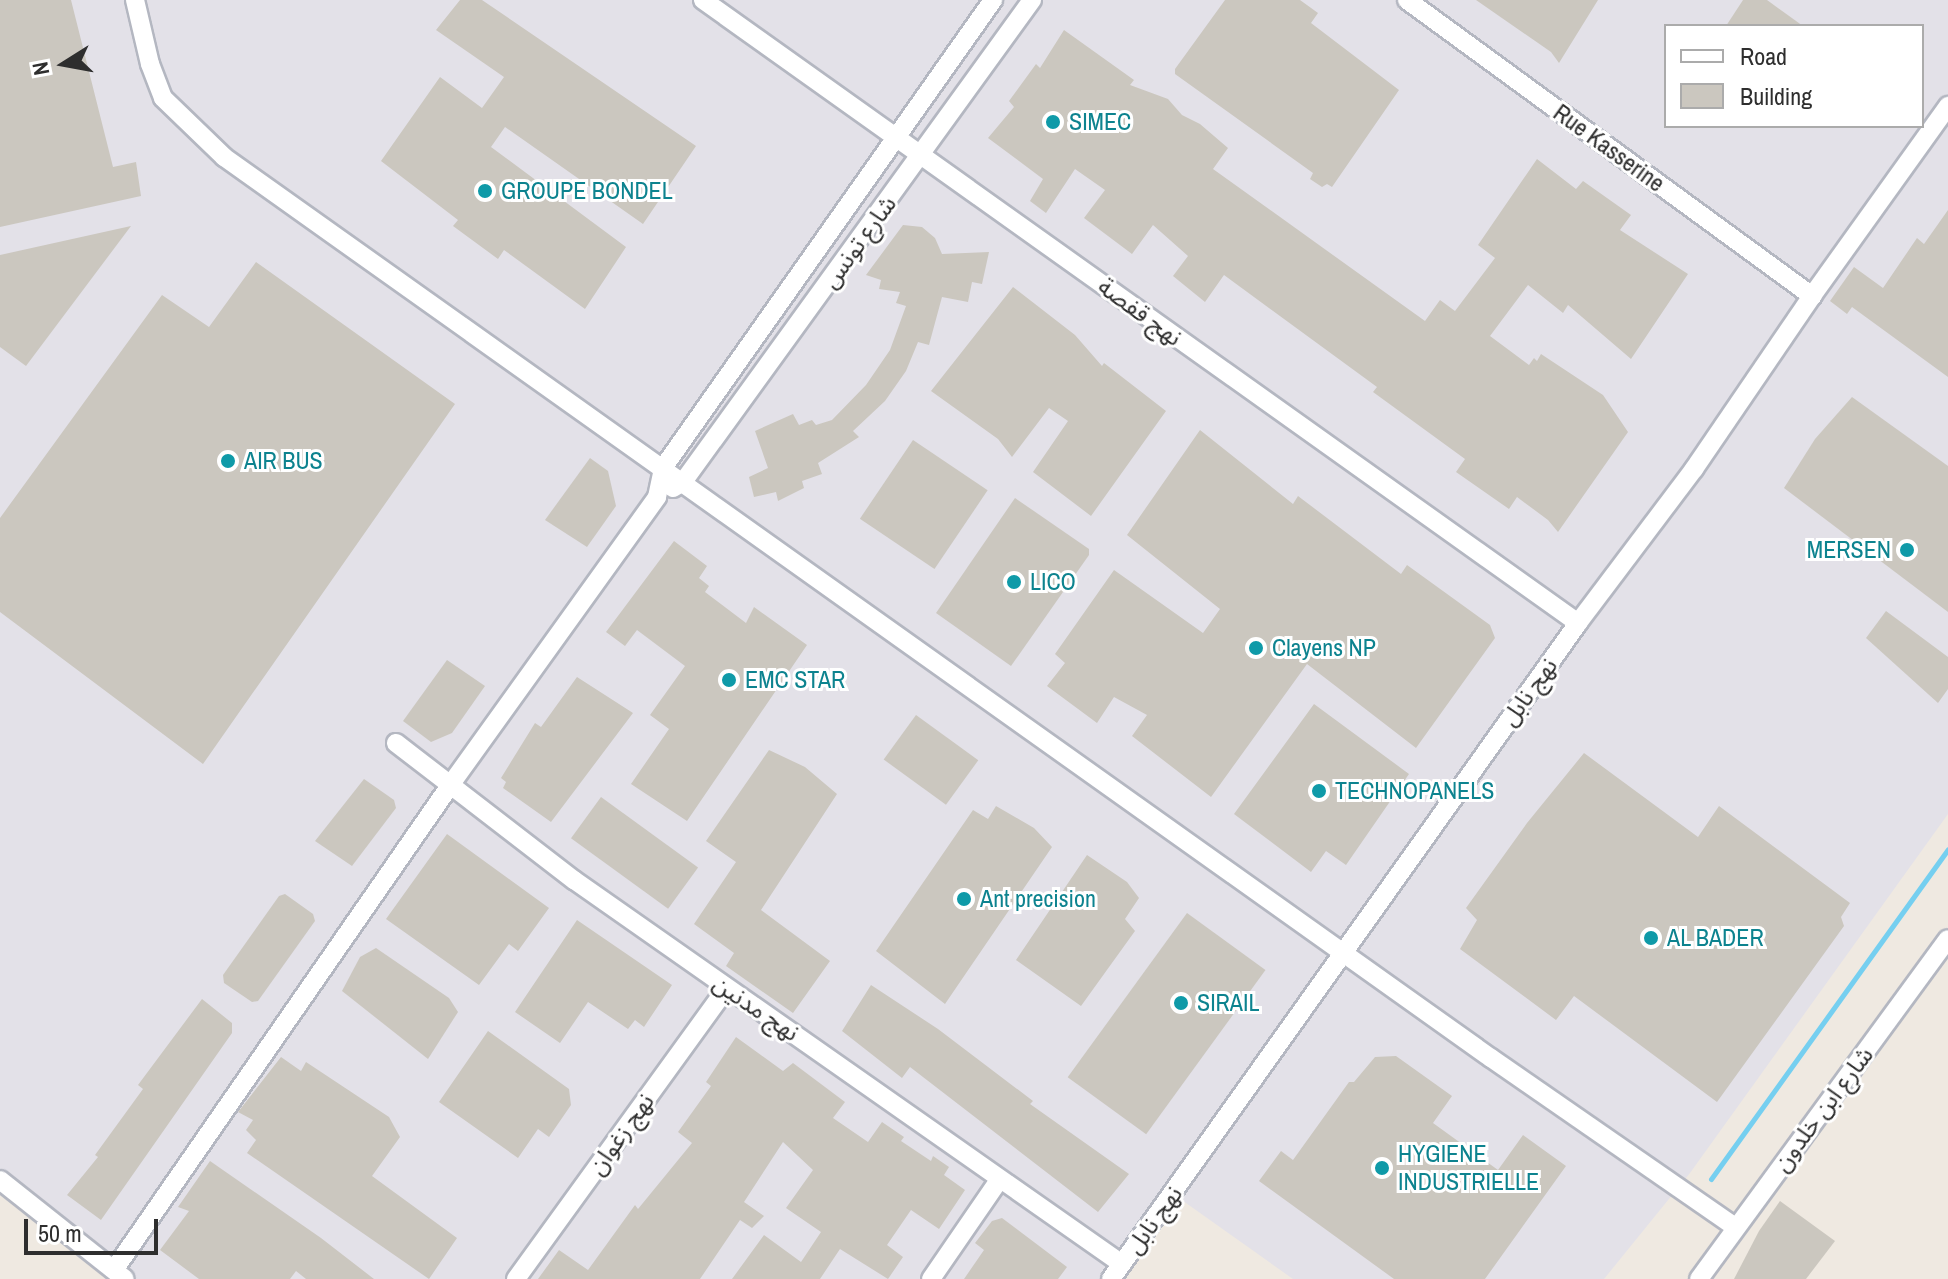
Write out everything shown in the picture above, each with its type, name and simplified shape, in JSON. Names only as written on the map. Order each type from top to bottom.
[{"type":"street","points":[[135,0],[150,64],[163,98],[190,128],[318,226],[1735,1227]]},
{"type":"street","name":"نهج قفصة","points":[[703,0],[1578,623]]},
{"type":"street","name":"شارع تونس","points":[[663,468],[993,0]]},
{"type":"street","name":"شارع تونس","points":[[683,482],[1032,0]]},
{"type":"street","name":"Rue Kasserine","points":[[1414,2],[1812,296]]},
{"type":"street","name":"نهج نابل","points":[[1117,1271],[1578,623],[1694,469],[1812,296],[1948,106]]},
{"type":"street","points":[[0,1180],[119,1275],[451,784],[657,497],[663,468]]},
{"type":"street","points":[[657,497],[683,482]]},
{"type":"street","name":"نهج مدنين","points":[[396,743],[574,880],[999,1180],[1117,1271]]},
{"type":"street","name":"شارع ابن خلدون","points":[[1699,1279],[1948,939]]},
{"type":"street","name":"نهج زغوان","points":[[516,1279],[726,989]]},
{"type":"street","points":[[931,1279],[999,1180]]},
{"type":"shaded area","points":[[0,0],[1948,0],[1948,814],[1690,1173],[1604,1279],[1293,1279],[1169,1191],[1106,1279],[108,1279],[0,1194]]},
{"type":"building","points":[[0,0],[71,0],[113,167],[136,162],[141,196],[0,227]]},
{"type":"building","points":[[460,0],[482,0],[696,146],[643,224],[505,127],[491,147],[626,247],[585,309],[504,250],[498,259],[453,226],[458,220],[381,161],[440,77],[482,108],[504,77],[436,30]]},
{"type":"building","points":[[1225,0],[1300,0],[1318,13],[1311,23],[1399,90],[1332,187],[1327,184],[1322,187],[1310,179],[1313,173],[1175,74],[1175,69]]},
{"type":"building","points":[[1476,0],[1598,0],[1559,63],[1551,52]]},
{"type":"building","points":[[1743,0],[1767,0],[1800,24],[1727,24]]},
{"type":"building","points":[[1064,30],[1134,80],[1130,85],[1168,99],[1182,115],[1200,124],[1228,148],[1213,169],[1425,321],[1440,300],[1455,311],[1495,258],[1478,245],[1537,159],[1576,189],[1583,181],[1631,215],[1620,230],[1688,274],[1631,359],[1568,305],[1563,313],[1528,285],[1490,336],[1529,365],[1534,358],[1537,361],[1541,354],[1603,395],[1628,432],[1558,532],[1548,520],[1517,497],[1509,509],[1456,472],[1465,459],[1373,392],[1377,387],[1224,275],[1205,302],[1173,276],[1188,256],[1153,225],[1132,254],[1084,218],[1105,190],[1075,169],[1046,213],[1030,201],[1043,179],[988,138],[1014,107],[1009,101],[1036,64],[1040,68]]},
{"type":"building","points":[[1948,210],[1948,377],[1852,307],[1847,314],[1830,301],[1854,267],[1883,288],[1917,238],[1924,244]]},
{"type":"building","points":[[903,225],[922,227],[935,238],[942,254],[989,252],[982,284],[972,282],[968,302],[942,297],[929,345],[918,342],[906,371],[885,401],[853,431],[859,437],[818,463],[822,474],[802,481],[804,488],[778,501],[776,492],[754,497],[749,477],[768,468],[755,431],[793,414],[799,425],[812,420],[816,425],[832,420],[866,385],[890,350],[906,306],[896,303],[900,292],[879,289],[881,280],[866,275]]},
{"type":"building","points":[[131,226],[26,366],[0,347],[0,255]]},
{"type":"building","name":"AIR BUS","points":[[256,262],[455,404],[203,764],[0,612],[0,518],[162,295],[209,327]]},
{"type":"building","points":[[1013,287],[1075,335],[1102,366],[1104,363],[1166,411],[1091,516],[1033,472],[1068,421],[1049,408],[1012,457],[998,439],[931,391]]},
{"type":"building","name":"MERSEN","points":[[1852,397],[1948,466],[1948,612],[1784,488],[1815,439]]},
{"type":"building","points":[[1200,430],[1293,504],[1298,496],[1401,574],[1407,565],[1490,625],[1495,638],[1416,748],[1307,664],[1211,797],[1132,736],[1147,715],[1114,697],[1097,723],[1047,686],[1065,663],[1055,654],[1114,570],[1203,633],[1220,609],[1127,535]]},
{"type":"building","points":[[913,440],[988,490],[934,569],[860,519]]},
{"type":"building","points":[[590,458],[608,471],[616,506],[587,547],[545,520]]},
{"type":"building","name":"LICO","points":[[1015,498],[1089,549],[1089,555],[1011,666],[936,613]]},
{"type":"building","name":"EMC STAR","points":[[674,541],[707,566],[699,578],[709,586],[705,592],[746,623],[754,607],[807,645],[687,821],[631,784],[669,729],[650,715],[685,666],[637,630],[625,646],[606,632]]},
{"type":"building","points":[[1886,611],[1948,657],[1948,689],[1938,703],[1866,638]]},
{"type":"building","points":[[447,660],[485,686],[452,733],[431,742],[403,721]]},
{"type":"building","points":[[577,677],[633,713],[551,822],[503,788],[506,782],[501,778],[535,723],[541,727]]},
{"type":"building","name":"TECHNOPANELS","points":[[1314,704],[1409,774],[1346,865],[1326,851],[1311,872],[1234,814]]},
{"type":"building","points":[[916,715],[978,760],[946,805],[884,759]]},
{"type":"building","points":[[769,750],[805,767],[837,794],[761,910],[830,961],[793,1013],[726,966],[734,953],[694,924],[736,862],[706,841]]},
{"type":"building","name":"AL BADER","points":[[1584,753],[1698,837],[1719,806],[1850,903],[1841,917],[1844,926],[1717,1102],[1574,996],[1556,1020],[1460,949],[1477,920],[1466,908],[1527,823]]},
{"type":"building","points":[[364,779],[394,800],[396,808],[352,866],[315,841]]},
{"type":"building","points":[[601,797],[698,868],[668,909],[571,838]]},
{"type":"building","name":"Ant precision","points":[[996,806],[1034,828],[1052,847],[945,1004],[876,951],[973,810],[988,819]]},
{"type":"building","points":[[447,834],[549,908],[518,951],[509,944],[479,985],[386,919]]},
{"type":"building","points":[[1087,855],[1127,882],[1139,898],[1125,919],[1135,931],[1081,1006],[1016,960]]},
{"type":"building","points":[[285,894],[313,914],[315,921],[258,1001],[252,1002],[224,983],[223,975],[279,896]]},
{"type":"building","name":"SIRAIL","points":[[1187,913],[1265,970],[1146,1134],[1068,1077]]},
{"type":"building","points":[[577,920],[672,985],[644,1027],[635,1020],[628,1029],[588,1002],[560,1043],[515,1012]]},
{"type":"building","points":[[376,948],[449,998],[458,1012],[428,1059],[342,991],[360,957]]},
{"type":"building","points":[[871,985],[938,1029],[1033,1101],[1030,1104],[1129,1174],[1098,1212],[910,1067],[902,1078],[842,1031]]},
{"type":"building","points":[[202,999],[232,1023],[232,1033],[101,1220],[67,1195],[98,1157],[95,1155],[143,1089],[138,1085]]},
{"type":"building","points":[[488,1031],[569,1089],[571,1105],[549,1137],[538,1129],[518,1158],[439,1102]]},
{"type":"building","points":[[736,1037],[783,1071],[793,1063],[845,1102],[833,1118],[868,1142],[882,1122],[904,1137],[901,1141],[931,1161],[933,1156],[949,1167],[944,1175],[965,1190],[939,1229],[911,1210],[887,1245],[903,1257],[888,1279],[840,1249],[820,1279],[732,1279],[764,1235],[801,1262],[821,1232],[786,1208],[813,1170],[783,1142],[744,1202],[764,1216],[752,1228],[740,1220],[700,1279],[538,1279],[559,1250],[588,1270],[635,1205],[638,1209],[692,1143],[678,1132],[711,1086],[706,1082]]},
{"type":"building","name":"HYGIENE INDUSTRIELLE","points":[[1396,1056],[1452,1096],[1433,1123],[1498,1170],[1523,1135],[1566,1166],[1485,1279],[1394,1279],[1259,1181],[1281,1151],[1293,1160],[1349,1082],[1354,1082],[1375,1057]]},
{"type":"building","points":[[281,1057],[301,1071],[306,1062],[389,1117],[400,1137],[372,1176],[457,1238],[429,1279],[247,1153],[256,1140],[246,1130],[253,1120],[238,1112]]},
{"type":"building","points":[[210,1161],[374,1279],[306,1279],[296,1271],[290,1279],[199,1279],[160,1250],[189,1211],[178,1207]]},
{"type":"building","points":[[1780,1201],[1835,1241],[1806,1279],[1734,1279],[1759,1231]]},
{"type":"building","points":[[1002,1218],[1067,1267],[1058,1279],[964,1279],[984,1250],[975,1243],[992,1221]]},
{"type":"waterway","points":[[1711,1179],[1948,849]]},
{"type":"place","name":"SIMEC","points":[[1053,122]]},
{"type":"place","name":"GROUPE BONDEL","points":[[485,191]]},
{"type":"place","name":"AIR BUS","points":[[228,461]]},
{"type":"place","name":"MERSEN","points":[[1907,550]]},
{"type":"place","name":"LICO","points":[[1014,582]]},
{"type":"place","name":"Clayens NP","points":[[1256,648]]},
{"type":"place","name":"EMC STAR","points":[[729,680]]},
{"type":"place","name":"TECHNOPANELS","points":[[1319,791]]},
{"type":"place","name":"Ant precision","points":[[964,899]]},
{"type":"place","name":"AL BADER","points":[[1651,938]]},
{"type":"place","name":"SIRAIL","points":[[1181,1003]]},
{"type":"place","name":"HYGIENE INDUSTRIELLE","points":[[1382,1168]]}]
